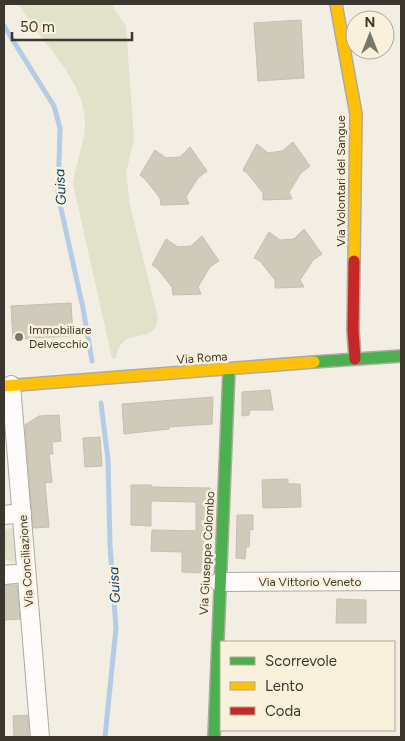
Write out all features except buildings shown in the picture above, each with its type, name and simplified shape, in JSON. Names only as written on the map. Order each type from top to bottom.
[{"type":"street","name":"Via Volontari del Sangue","points":[[336,4],[356,114],[353,330],[355,359]]},
{"type":"street","name":"Via Roma","points":[[7,385],[401,356]]},
{"type":"street","name":"Via Giuseppe Colombo","points":[[214,737],[229,370]]},
{"type":"street","name":"Via Conciliazione","points":[[7,385],[22,513],[40,737]]},
{"type":"street","points":[[4,515],[22,513]]},
{"type":"street","points":[[4,575],[26,573]]},
{"type":"street","name":"Via Vittorio Veneto","points":[[219,582],[401,581]]},
{"type":"green space","points":[[19,4],[113,4],[113,7],[126,26],[134,139],[126,173],[130,205],[158,318],[151,332],[125,341],[119,347],[116,358],[112,358],[73,184],[85,128],[82,104],[69,74],[27,18]]},
{"type":"green space","points":[[15,528],[18,554],[14,563],[4,559],[4,529]]},
{"type":"waterway","name":"Guisa","points":[[4,26],[54,106],[60,128],[58,195],[83,308],[92,361]]},
{"type":"waterway","name":"Guisa","points":[[101,403],[108,460],[110,545],[116,628],[105,737]]},
{"type":"traffic: fast","points":[[314,362],[401,356]]},
{"type":"traffic: fast","points":[[214,737],[229,370]]},
{"type":"traffic: slow","points":[[336,4],[356,114],[354,261]]},
{"type":"traffic: slow","points":[[4,386],[314,362]]},
{"type":"traffic: jam","points":[[354,261],[353,330],[355,359]]},
{"type":"place","name":"Immobiliare Delvecchio","points":[[19,337]]}]
